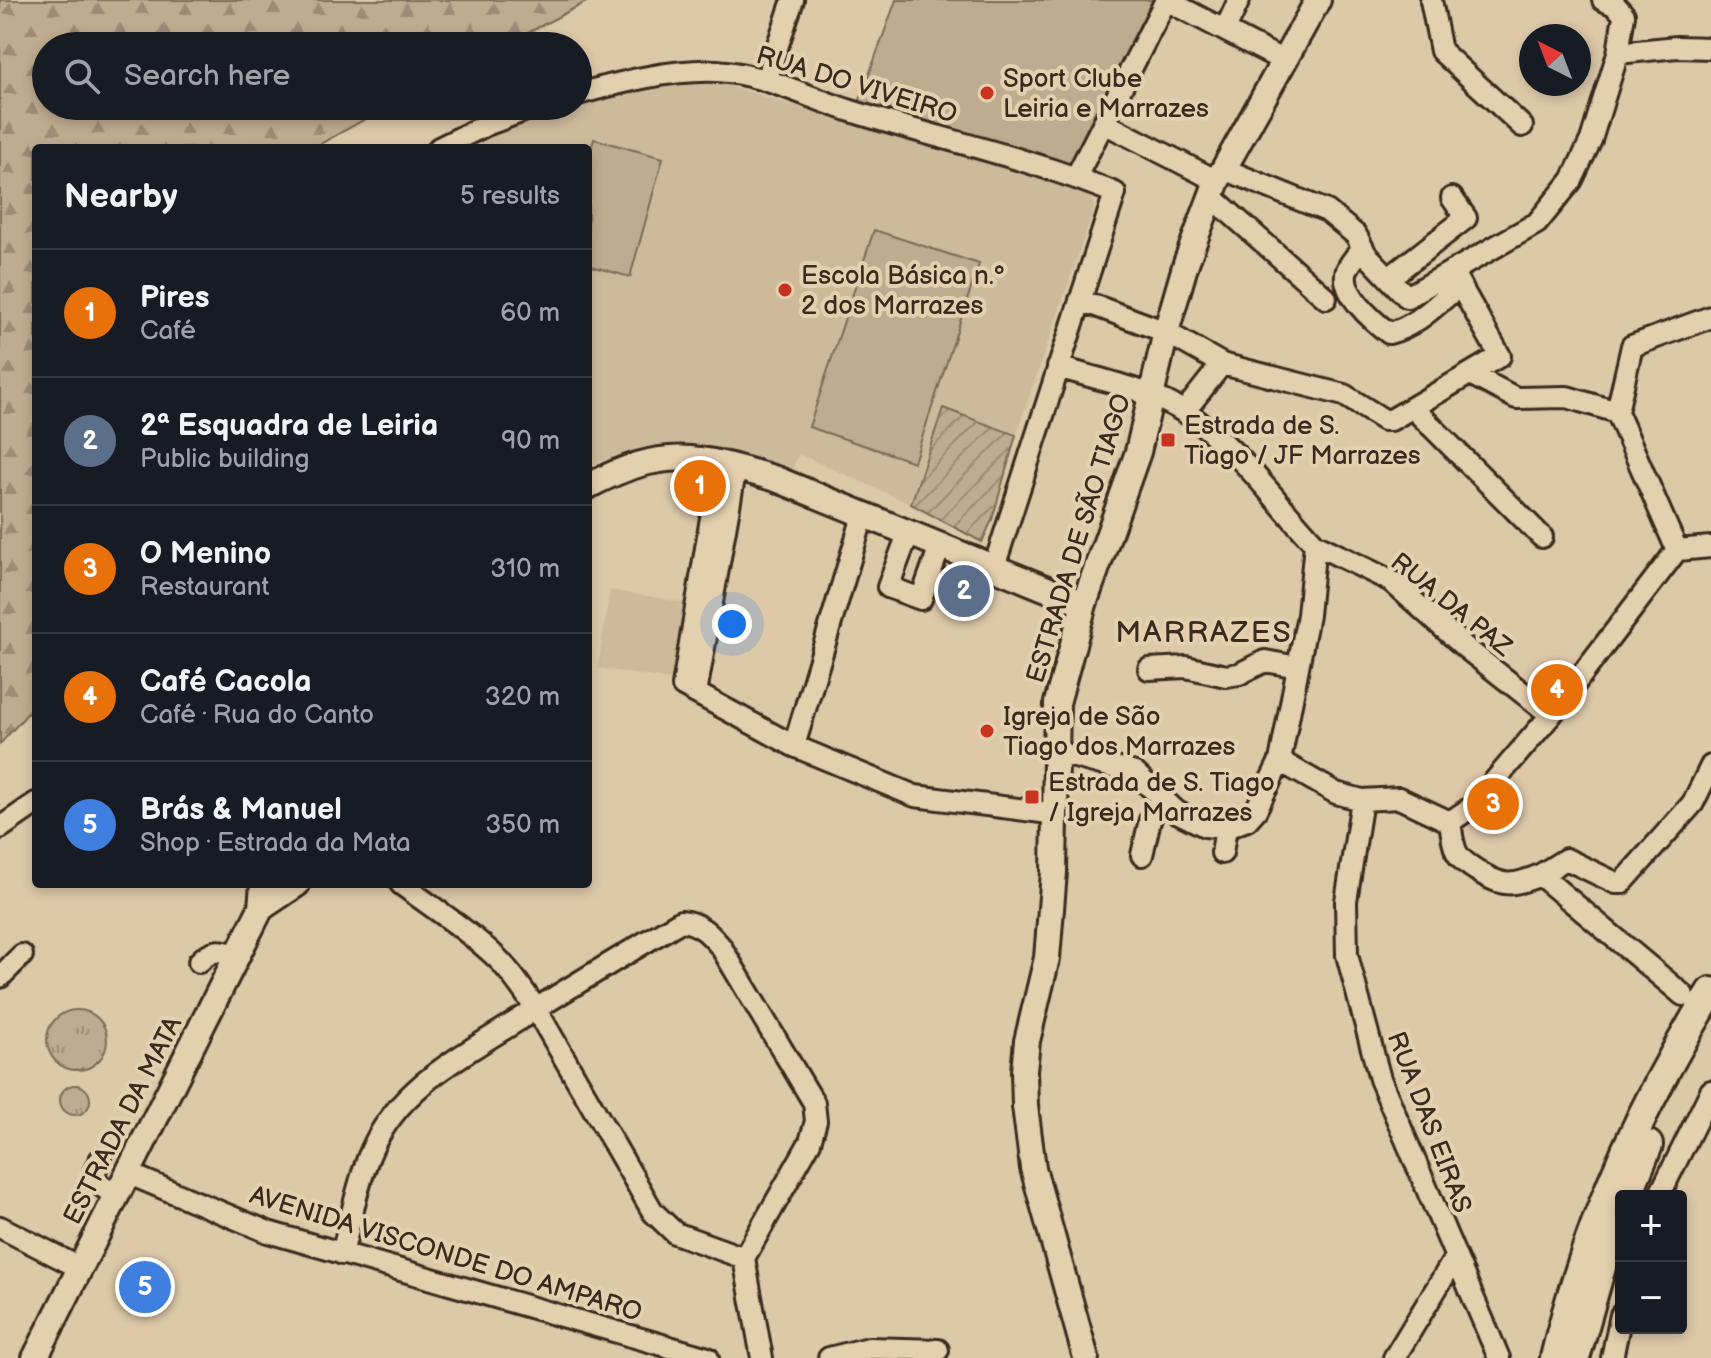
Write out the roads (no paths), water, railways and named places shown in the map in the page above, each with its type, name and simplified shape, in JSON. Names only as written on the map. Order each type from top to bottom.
[{"type":"highway","points":[[1555,1358],[1585,1250],[1614,1175],[1663,1072],[1711,992]]},
{"type":"highway","points":[[1630,1190],[1661,1117],[1711,1026]]},
{"type":"highway","points":[[1575,1358],[1615,1227]]},
{"type":"main road","name":"ESTRADA DE SÃO TIAGO","points":[[1086,1358],[1033,1168],[1025,1106],[1027,1041],[1047,958],[1057,814],[1056,752],[1060,689],[1084,604],[1138,452],[1186,263],[1218,182],[1318,0]]},
{"type":"main road","points":[[592,484],[629,466],[657,459],[691,459],[728,466],[776,479],[1084,604]]},
{"type":"main road","name":"ESTRADA DA MATA","points":[[35,1358],[236,956],[262,896],[285,888]]},
{"type":"street","points":[[766,80],[793,0]]},
{"type":"street","points":[[1076,177],[1166,0],[1284,61]]},
{"type":"street","points":[[1225,30],[1239,0]]},
{"type":"street","points":[[1431,0],[1441,51],[1522,126]]},
{"type":"street","points":[[1363,248],[1346,272],[1346,281],[1361,305],[1389,333],[1408,326],[1456,278],[1537,223],[1572,180],[1591,140],[1618,53],[1624,15],[1609,1]]},
{"type":"street","points":[[1618,53],[1677,47],[1711,48]]},
{"type":"street","name":"RUA DO VIVEIRO","points":[[592,90],[736,64],[766,80],[851,111],[1076,177],[1115,193],[1080,300]]},
{"type":"street","points":[[447,144],[499,120]]},
{"type":"street","points":[[1104,123],[1218,182],[1327,211],[1356,235],[1363,248],[1407,297],[1456,278]]},
{"type":"street","points":[[1218,182],[1326,298]]},
{"type":"street","points":[[1389,278],[1466,218],[1452,198]]},
{"type":"street","points":[[994,567],[1080,300],[1166,332],[1222,364],[1344,395],[1384,420],[1391,420],[1500,356],[1456,278]]},
{"type":"street","points":[[1677,550],[1617,412],[1632,346],[1711,317]]},
{"type":"street","points":[[1184,412],[1222,364]]},
{"type":"street","points":[[1056,752],[1135,773],[1190,820],[1205,826],[1226,828],[1247,820],[1256,810],[1280,761],[1308,615],[1315,544],[1224,442],[1184,412],[1151,396],[1058,367]]},
{"type":"street","points":[[1470,374],[1516,398],[1567,397],[1617,412]]},
{"type":"street","points":[[1413,408],[1542,537]]},
{"type":"street","points":[[728,466],[683,686],[794,746],[915,796],[1057,814]]},
{"type":"street","points":[[794,746],[863,516]]},
{"type":"street","points":[[908,534],[888,587],[921,599],[940,546]]},
{"type":"street","name":"RUA DA PAZ","points":[[1315,544],[1391,581],[1467,649],[1551,715]]},
{"type":"street","points":[[1450,822],[1473,806],[1551,715],[1677,550],[1711,547]]},
{"type":"street","points":[[1149,669],[1186,667],[1226,676],[1239,674],[1265,661],[1298,667]]},
{"type":"street","points":[[1280,761],[1336,793],[1362,800],[1399,798],[1450,822]]},
{"type":"street","points":[[1450,822],[1455,850],[1460,858],[1494,882],[1504,885],[1523,882],[1566,859],[1622,883],[1693,803],[1711,766]]},
{"type":"street","points":[[1142,855],[1150,820],[1161,798]]},
{"type":"street","name":"RUA DAS EIRAS","points":[[1362,800],[1346,901],[1347,955],[1380,1079],[1499,1358]]},
{"type":"street","points":[[0,828],[32,806]]},
{"type":"street","points":[[1222,853],[1226,828]]},
{"type":"street","points":[[1540,875],[1683,995]]},
{"type":"street","points":[[410,888],[499,960],[536,1009],[653,1212],[675,1233],[744,1258]]},
{"type":"street","points":[[342,1254],[371,1150],[398,1107],[439,1070],[536,1009],[681,921],[695,923],[710,933],[721,947],[814,1103],[816,1121],[810,1142],[744,1258],[762,1358]]},
{"type":"street","points":[[199,962],[207,953],[222,949],[236,956]]},
{"type":"street","points":[[0,977],[22,955]]},
{"type":"street","points":[[1662,1190],[1711,1091]]},
{"type":"street","points":[[100,1160],[95,1170],[96,1182],[116,1196]]},
{"type":"street","name":"AVENIDA VISCONDE DO AMPARO","points":[[127,1173],[268,1232],[708,1358]]},
{"type":"street","points":[[0,1227],[80,1268]]},
{"type":"street","points":[[1394,1358],[1455,1258]]},
{"type":"street","points":[[1612,1358],[1617,1334]]},
{"type":"street","points":[[829,1358],[869,1348],[938,1350]]},
{"type":"place","name":"Sport Clube Leiria e Marrazes","points":[[987,93]]},
{"type":"place","name":"Escola Básica n.º 2 dos Marrazes","points":[[785,290]]},
{"type":"place","name":"Estrada de S. Tiago / JF Marrazes","points":[[1168,440]]},
{"type":"place","name":"Pires","points":[[700,486]]},
{"type":"place","name":"2ª Esquadra de Leiria","points":[[964,591]]},
{"type":"place","name":"Café Cacola","points":[[1557,690]]},
{"type":"place","name":"Igreja de São Tiago dos Marrazes","points":[[987,731]]},
{"type":"place","name":"Estrada de S. Tiago / Igreja Marrazes","points":[[1032,797]]},
{"type":"place","name":"O Menino","points":[[1493,804]]},
{"type":"place","name":"Brás & Manuel","points":[[145,1287]]},
{"type":"district","name":"MARRAZES","points":[[1204,632]]}]
